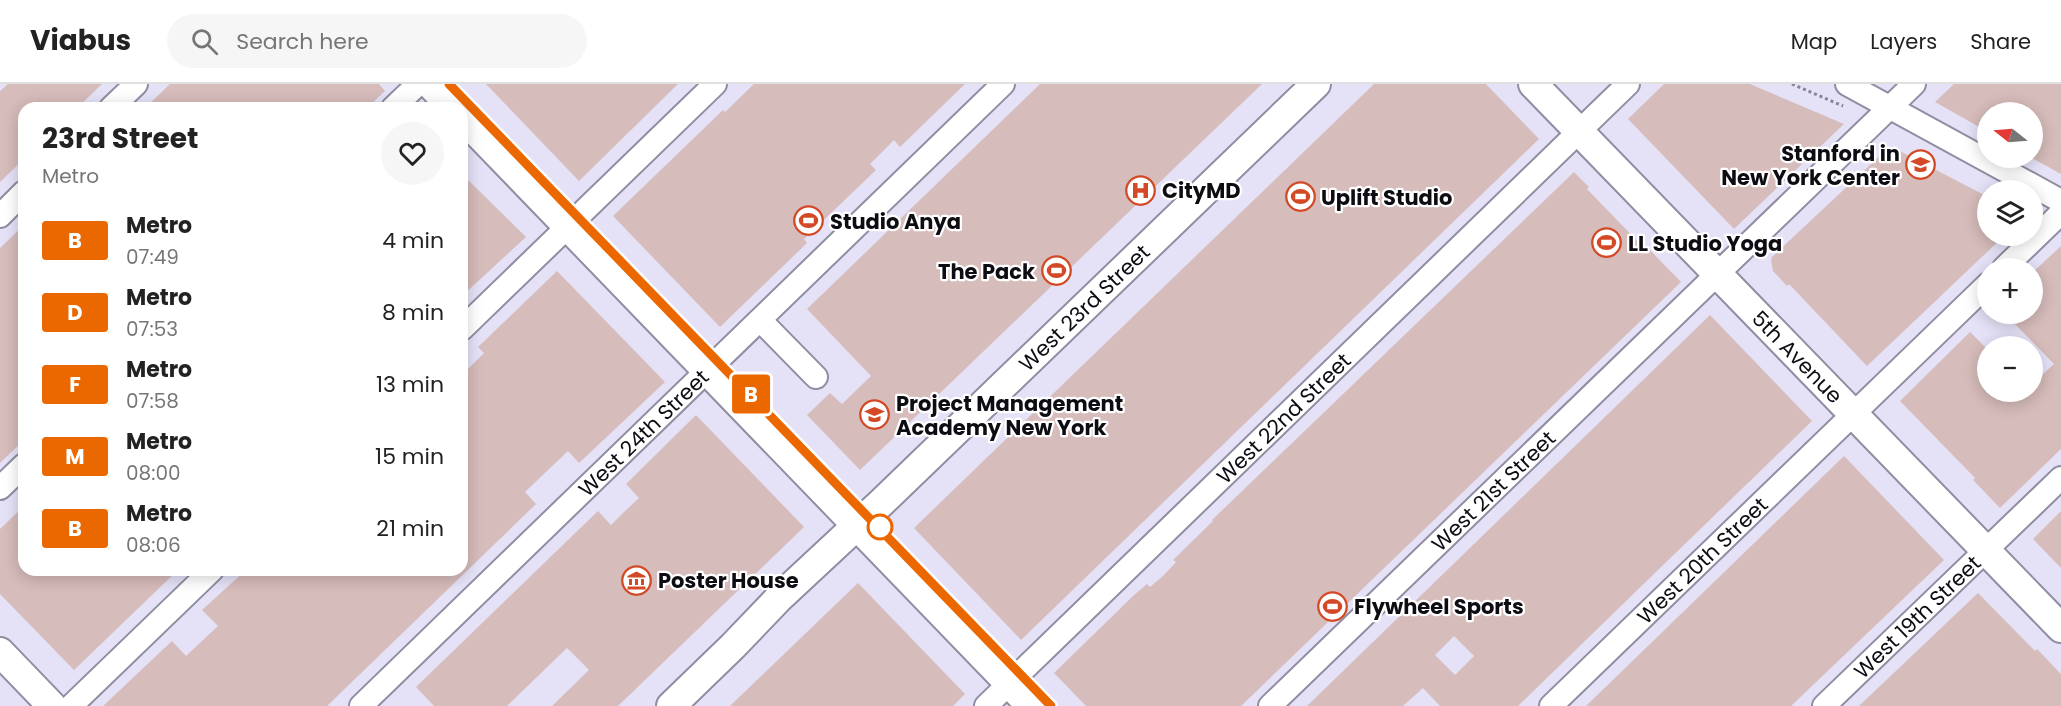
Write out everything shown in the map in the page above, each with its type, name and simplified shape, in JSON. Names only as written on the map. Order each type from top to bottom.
[{"type":"main road","points":[[430,84],[447,102]]},
{"type":"main road","name":"West 23rd Street","points":[[671,706],[738,641],[778,598],[1316,84]]},
{"type":"main road","name":"5th Avenue","points":[[1533,84],[2061,628]]},
{"type":"main road","points":[[468,123],[1031,706]]},
{"type":"main road","points":[[0,652],[52,706]]},
{"type":"street","points":[[117,102],[136,84]]},
{"type":"street","points":[[399,102],[418,84]]},
{"type":"street","points":[[468,323],[715,84]]},
{"type":"street","name":"West 24th Street","points":[[361,706],[1003,84]]},
{"type":"street","name":"West 22nd Street","points":[[986,706],[1628,84]]},
{"type":"street","points":[[1847,84],[2061,201]]},
{"type":"street","name":"West 21st Street","points":[[1270,706],[1914,84]]},
{"type":"street","points":[[0,216],[18,198]]},
{"type":"street","points":[[2014,258],[2061,213]]},
{"type":"street","name":"West 20th Street","points":[[1551,706],[1977,295]]},
{"type":"street","points":[[760,320],[816,377]]},
{"type":"street","points":[[0,488],[18,471]]},
{"type":"street","name":"West 19th Street","points":[[1824,706],[2061,478]]},
{"type":"street","points":[[71,706],[206,576]]},
{"type":"path","points":[[1792,84],[1850,109]]},
{"type":"building","points":[[8,84],[102,84],[83,102],[18,102],[18,165],[0,182],[0,91]]},
{"type":"building","points":[[170,84],[379,84],[385,91],[373,102],[151,102]]},
{"type":"building","points":[[486,84],[678,84],[579,181]]},
{"type":"building","points":[[754,84],[965,84],[900,147],[894,140],[870,164],[876,170],[804,239],[807,243],[720,327],[613,216],[723,110],[725,112]]},
{"type":"building","points":[[1040,84],[1262,84],[860,470],[807,415],[830,393],[842,404],[871,376],[807,309]]},
{"type":"building","points":[[1374,84],[1486,84],[1539,139],[1021,640],[914,528]]},
{"type":"building","points":[[1664,84],[1750,84],[1844,124],[1734,229],[1628,119]]},
{"type":"building","points":[[1954,84],[2061,84],[2061,174],[2043,164],[2043,102],[1977,102],[1977,126],[1935,102]]},
{"type":"building","points":[[1896,149],[1977,191],[1977,246],[1993,246],[1981,258],[1977,258],[1977,262],[1867,366],[1789,284],[1787,286],[1773,271],[1771,260],[1885,151]]},
{"type":"building","points":[[1574,172],[1589,187],[1587,189],[1645,249],[1647,247],[1681,282],[1241,706],[1086,706],[1054,673],[1133,596],[1147,584],[1150,587],[1164,575],[1176,562],[1173,560],[1212,520]]},
{"type":"building","points":[[468,180],[526,237],[468,290]]},
{"type":"building","points":[[18,231],[18,446],[0,463],[0,248]]},
{"type":"building","points":[[2061,246],[2061,449],[2000,508],[1973,480],[1975,478],[1900,401],[1970,332],[1977,339],[1977,402],[2043,402],[2043,374],[2054,364],[2043,353],[2043,336],[2027,336],[2015,324],[2043,324],[2043,263]]},
{"type":"building","points":[[557,271],[665,382],[579,463],[568,451],[525,492],[536,504],[468,570],[468,369],[484,353],[478,347]]},
{"type":"building","points":[[1710,315],[1812,421],[1518,706],[1440,706],[1423,688],[1403,706],[1307,706]],"holes":[[[1454,636],[1474,656],[1455,675],[1435,655]]]},
{"type":"building","points":[[696,415],[804,527],[618,706],[552,706],[589,670],[567,648],[507,706],[434,706],[416,687],[598,511],[611,525],[639,498],[626,484]]},
{"type":"building","points":[[1844,456],[1944,560],[1791,706],[1586,706]]},
{"type":"building","points":[[2061,511],[2061,568],[2033,539]]},
{"type":"building","points":[[18,512],[18,576],[172,576],[74,670],[0,594],[0,529]]},
{"type":"building","points":[[239,576],[462,576],[327,706],[103,706],[172,641],[186,656],[218,626],[202,610]]},
{"type":"building","points":[[858,583],[965,694],[953,706],[730,706]]},
{"type":"building","points":[[1978,593],[2061,674],[2061,706],[1859,706]]},
{"type":"metro line","name":"B","points":[[449,84],[466,102]]},
{"type":"metro line","name":"B","points":[[468,104],[1051,706]]},
{"type":"place","name":"Stanford in New York Center","points":[[1921,165]]},
{"type":"place","name":"CityMD","points":[[1141,190]]},
{"type":"place","name":"Uplift Studio","points":[[1300,197]]},
{"type":"place","name":"Studio Anya","points":[[809,221]]},
{"type":"place","name":"LL Studio Yoga","points":[[1607,243]]},
{"type":"place","name":"The Pack","points":[[1056,271]]},
{"type":"place","name":"Project Management Academy New York","points":[[875,415]]},
{"type":"place","name":"Poster House","points":[[637,580]]},
{"type":"place","name":"Flywheel Sports","points":[[1333,606]]}]
